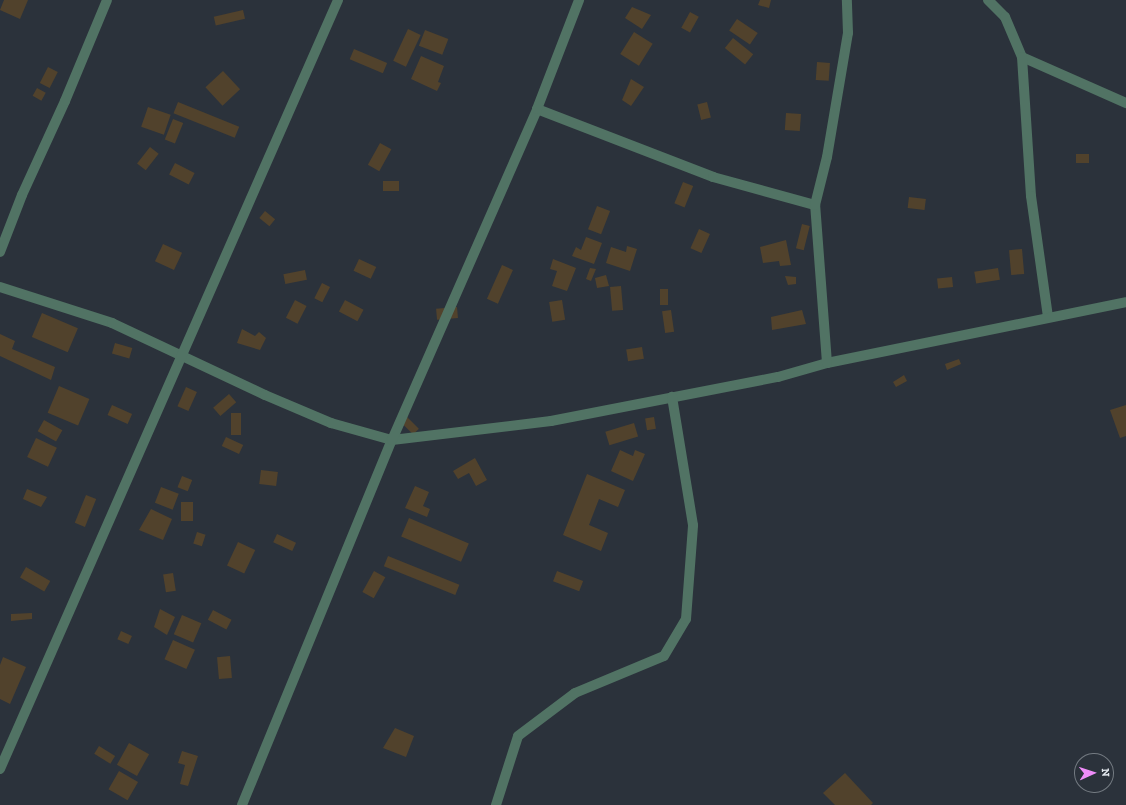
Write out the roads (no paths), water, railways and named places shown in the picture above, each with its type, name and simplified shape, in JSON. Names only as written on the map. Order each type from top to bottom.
[{"type":"street","points":[[0,252],[22,195],[65,101],[107,0]]},
{"type":"street","points":[[0,769],[338,0]]},
{"type":"street","points":[[242,805],[392,440],[536,109],[579,0]]},
{"type":"street","points":[[827,364],[815,205],[827,157],[848,33],[847,0]]},
{"type":"street","points":[[988,0],[1005,17],[1022,57],[1031,196],[1048,317]]},
{"type":"street","points":[[1022,57],[1126,103]]},
{"type":"street","points":[[536,109],[713,177],[815,205]]},
{"type":"street","points":[[0,287],[112,323],[331,423],[392,440],[551,421],[778,377],[827,364],[1126,302]]},
{"type":"street","points":[[496,805],[518,736],[575,693],[664,656],[686,619],[693,525],[672,397]]}]
